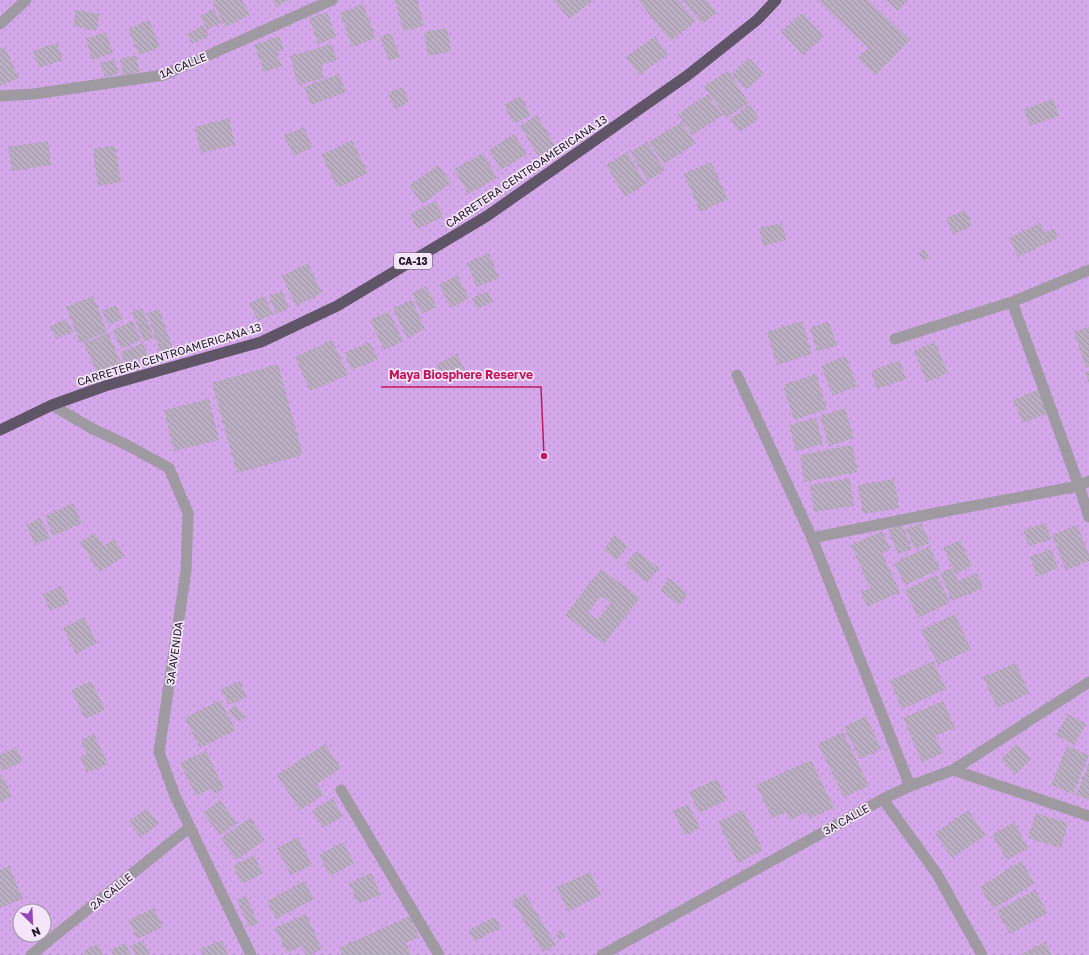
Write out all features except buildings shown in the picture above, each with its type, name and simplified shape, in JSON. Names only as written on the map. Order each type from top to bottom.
[{"type":"highway","name":"CARRETERA CENTROAMERICANA 13","points":[[0,430],[52,405],[112,384],[261,342],[337,306],[494,212],[688,75],[757,20],[776,0]]},
{"type":"street","points":[[0,24],[26,0]]},
{"type":"street","name":"1A CALLE","points":[[0,96],[34,94],[164,75],[332,0]]},
{"type":"street","points":[[895,339],[1012,302],[1089,270]]},
{"type":"street","points":[[1012,302],[1084,484],[1089,516]]},
{"type":"street","points":[[737,375],[812,538],[910,786]]},
{"type":"street","name":"3A AVENIDA","points":[[52,405],[90,428],[127,445],[169,468],[188,513],[186,571],[159,752],[175,796],[251,955]]},
{"type":"street","points":[[812,538],[1084,484]]},
{"type":"street","name":"3A CALLE","points":[[602,955],[883,799],[910,786],[954,770],[1089,682]]},
{"type":"street","points":[[954,770],[1089,816]]},
{"type":"street","points":[[341,790],[439,955]]},
{"type":"street","points":[[883,799],[937,874],[982,955]]},
{"type":"street","name":"2A CALLE","points":[[31,955],[190,828]]},
{"type":"shaded area","points":[[0,0],[1089,0],[1089,955],[0,955]]},
{"type":"place","name":"Maya Biosphere Reserve","points":[[544,456]]}]
